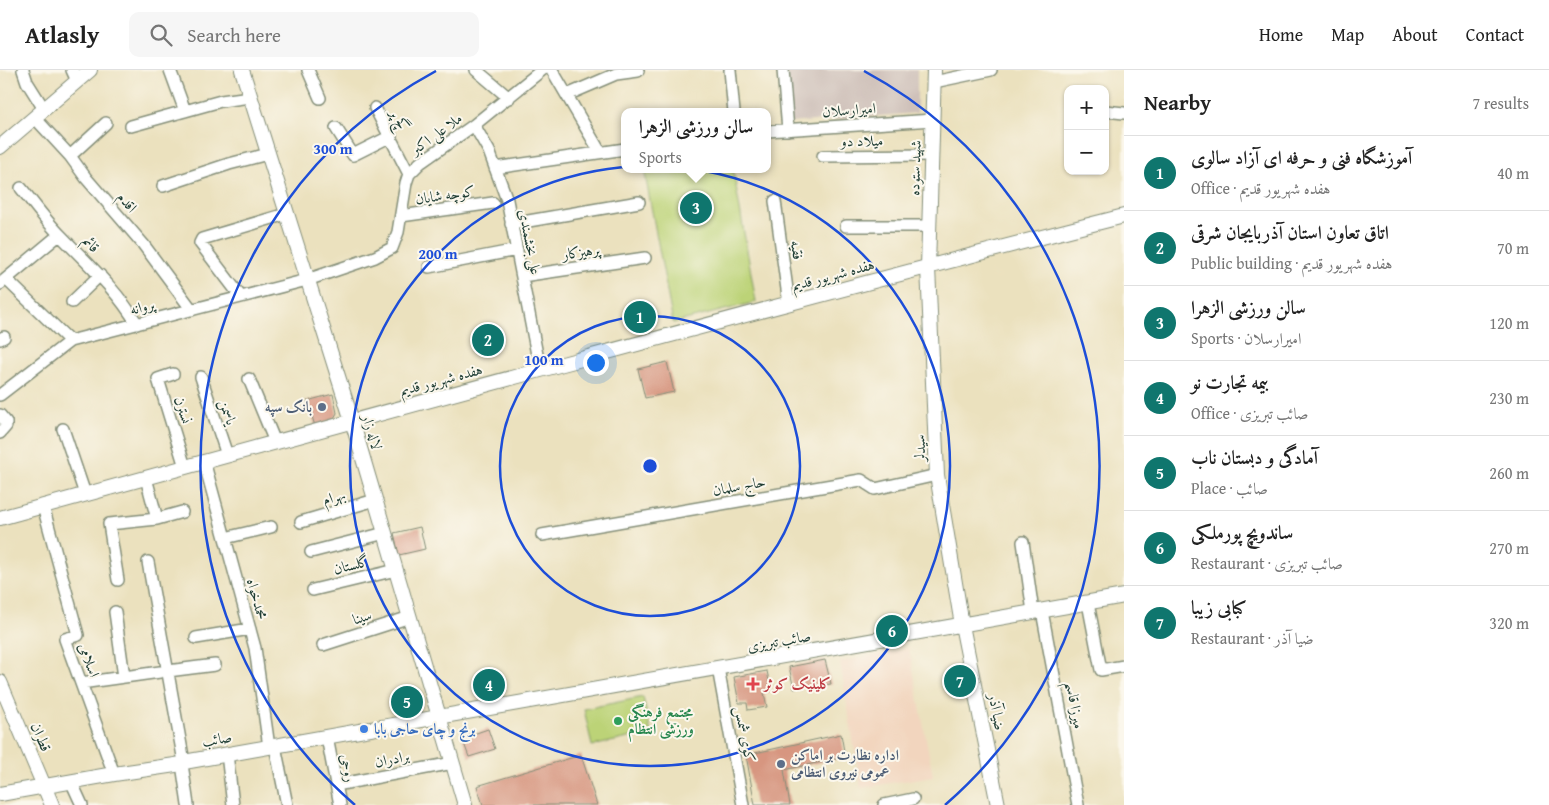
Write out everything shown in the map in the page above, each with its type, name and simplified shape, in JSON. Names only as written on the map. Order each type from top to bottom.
[{"type":"main road","points":[[0,147],[40,114],[75,75],[90,70]]},
{"type":"main road","name":"لاله زار","points":[[242,70],[306,280],[352,421],[465,805]]},
{"type":"main road","name":"شهید ستوده","points":[[928,267],[934,76]]},
{"type":"main road","name":"هفده شهریور قدیم","points":[[0,518],[540,370],[1124,216]]},
{"type":"main road","name":"سیدلر","points":[[928,267],[937,475],[962,625]]},
{"type":"main road","name":"صائب تبریزی","points":[[439,718],[1124,596]]},
{"type":"main road","name":"ضیا آذر","points":[[962,625],[998,805]]},
{"type":"main road","name":"قطران","points":[[0,682],[4,700],[52,805]]},
{"type":"main road","name":"صائب","points":[[0,794],[439,718]]},
{"type":"street","name":"اقدم","points":[[23,70],[40,114],[86,178],[143,244],[192,310]]},
{"type":"street","points":[[170,70],[185,111]]},
{"type":"street","points":[[308,70],[320,98]]},
{"type":"street","points":[[476,70],[508,98]]},
{"type":"street","points":[[552,70],[600,152]]},
{"type":"street","points":[[730,70],[734,108]]},
{"type":"street","points":[[783,70],[788,130]]},
{"type":"street","points":[[934,76],[990,70]]},
{"type":"street","name":"ملا علی اکبر","points":[[306,280],[375,257],[392,248],[398,232],[406,183],[410,174],[420,163],[474,125],[540,71]]},
{"type":"street","points":[[567,95],[616,74],[638,71]]},
{"type":"street","points":[[131,126],[221,101],[250,97]]},
{"type":"street","name":"گچ پر","points":[[375,108],[410,174]]},
{"type":"street","points":[[1109,111],[1124,113]]},
{"type":"street","name":"امیرارسلان","points":[[771,131],[932,120]]},
{"type":"street","points":[[70,156],[106,123]]},
{"type":"street","name":"علی بخشمندی","points":[[474,125],[489,152],[507,200],[540,370]]},
{"type":"street","points":[[336,128],[352,155],[391,136]]},
{"type":"street","points":[[495,168],[621,149]]},
{"type":"street","points":[[164,186],[229,164],[268,154]]},
{"type":"street","name":"میلاد دو","points":[[823,156],[932,155]]},
{"type":"street","name":"قائم","points":[[21,188],[60,235],[118,297],[137,324]]},
{"type":"street","name":"فقیه","points":[[775,201],[789,304]]},
{"type":"street","points":[[511,224],[639,202]]},
{"type":"street","name":"کوچه شایان","points":[[401,216],[492,203]]},
{"type":"street","points":[[241,297],[200,241],[286,214]]},
{"type":"street","points":[[846,226],[930,226]]},
{"type":"street","points":[[60,235],[3,282],[70,342]]},
{"type":"street","points":[[430,267],[517,250]]},
{"type":"street","name":"پرهیزکار","points":[[522,276],[645,258]]},
{"type":"street","points":[[72,302],[100,276]]},
{"type":"street","name":"پروانه","points":[[0,395],[70,342],[306,280]]},
{"type":"street","name":"نسترن","points":[[173,374],[158,379],[185,467]]},
{"type":"street","name":"یاسمن","points":[[201,377],[226,455]]},
{"type":"street","points":[[249,379],[275,442]]},
{"type":"street","points":[[0,414],[6,422],[6,426],[0,433]]},
{"type":"street","points":[[63,429],[85,494]]},
{"type":"street","name":"محمدخواه","points":[[204,462],[250,629],[272,746],[287,805]]},
{"type":"street","name":"حاج سلمان","points":[[542,535],[861,480],[875,489],[937,475]]},
{"type":"street","points":[[146,478],[157,519]]},
{"type":"street","name":"بهرام","points":[[301,522],[375,500]]},
{"type":"street","name":"اسلامی","points":[[43,506],[78,635],[65,639],[114,774]]},
{"type":"street","points":[[118,580],[109,524],[157,519],[182,512]]},
{"type":"street","points":[[225,538],[271,527]]},
{"type":"street","points":[[311,552],[385,533]]},
{"type":"street","name":"میرزا قاسم","points":[[1023,542],[1078,805]]},
{"type":"street","points":[[148,562],[164,672],[183,762],[188,805]]},
{"type":"street","name":"گلستان","points":[[313,590],[396,570]]},
{"type":"street","points":[[1088,603],[1101,670],[1124,666]]},
{"type":"street","points":[[115,612],[124,677]]},
{"type":"street","name":"سینا","points":[[323,645],[410,617]]},
{"type":"street","points":[[196,638],[250,629]]},
{"type":"street","points":[[81,682],[215,665]]},
{"type":"street","name":"کوی شمس","points":[[718,668],[743,805]]},
{"type":"street","name":"روحی","points":[[327,737],[340,805]]},
{"type":"street","points":[[226,754],[233,805]]},
{"type":"street","name":"برادران","points":[[336,785],[453,763]]},
{"type":"street","points":[[71,781],[82,805]]},
{"type":"street","points":[[884,805],[913,799]]},
{"type":"shaded area","points":[[786,70],[917,70],[917,113],[790,123]]},
{"type":"shaded area","points":[[909,648],[933,776],[861,788],[840,662]]},
{"type":"green space","points":[[645,173],[734,173],[756,302],[673,323]]},
{"type":"green space","name":"مجتمع فرهنگی ورزشی انتظام","points":[[643,697],[651,733],[592,746],[584,709]]},
{"type":"building","points":[[667,362],[674,392],[645,398],[638,369]]},
{"type":"building","name":"بانک سپه","points":[[333,394],[337,413],[328,422],[315,426],[307,401]]},
{"type":"building","points":[[420,527],[425,549],[399,555],[394,533]]},
{"type":"building","points":[[825,660],[831,684],[794,689],[789,667]]},
{"type":"building","name":"کلینیک کوثر","points":[[767,671],[771,691],[764,693],[767,707],[748,710],[747,703],[739,703],[734,677]]},
{"type":"building","points":[[415,692],[419,706],[415,712],[401,716],[396,698]]},
{"type":"building","points":[[488,729],[495,749],[469,757],[462,738]]},
{"type":"building","name":"اداره نظارت بر اماکن عمومی نیروی انتظامی","points":[[841,734],[845,757],[784,770],[790,805],[755,805],[746,755]]},
{"type":"building","points":[[581,755],[597,805],[483,805],[477,786]]},
{"type":"place","name":"سالن ورزشی الزهرا","points":[[696,208]]},
{"type":"place","name":"آموزشگاه فنی و حرفه ای آزاد سالوی","points":[[640,317]]},
{"type":"place","name":"اتاق تعاون استان آذربایجان شرقی","points":[[488,340]]},
{"type":"place","name":"بانک سپه","points":[[322,407]]},
{"type":"place","name":"ساندویچ پورملکی","points":[[892,631]]},
{"type":"place","name":"کبابی زیبا","points":[[960,681]]},
{"type":"place","name":"کلینیک کوثر","points":[[753,684]]},
{"type":"place","name":"بیمه تجارت نو","points":[[489,685]]},
{"type":"place","name":"آمادگی و دبستان ناب","points":[[407,702]]},
{"type":"place","name":"مجتمع فرهنگی ورزشی انتظام","points":[[618,721]]},
{"type":"place","name":"برنج و چای حاجی بابا","points":[[364,729]]},
{"type":"place","name":"اداره نظارت بر اماکن عمومی نیروی انتظامی","points":[[781,764]]}]
